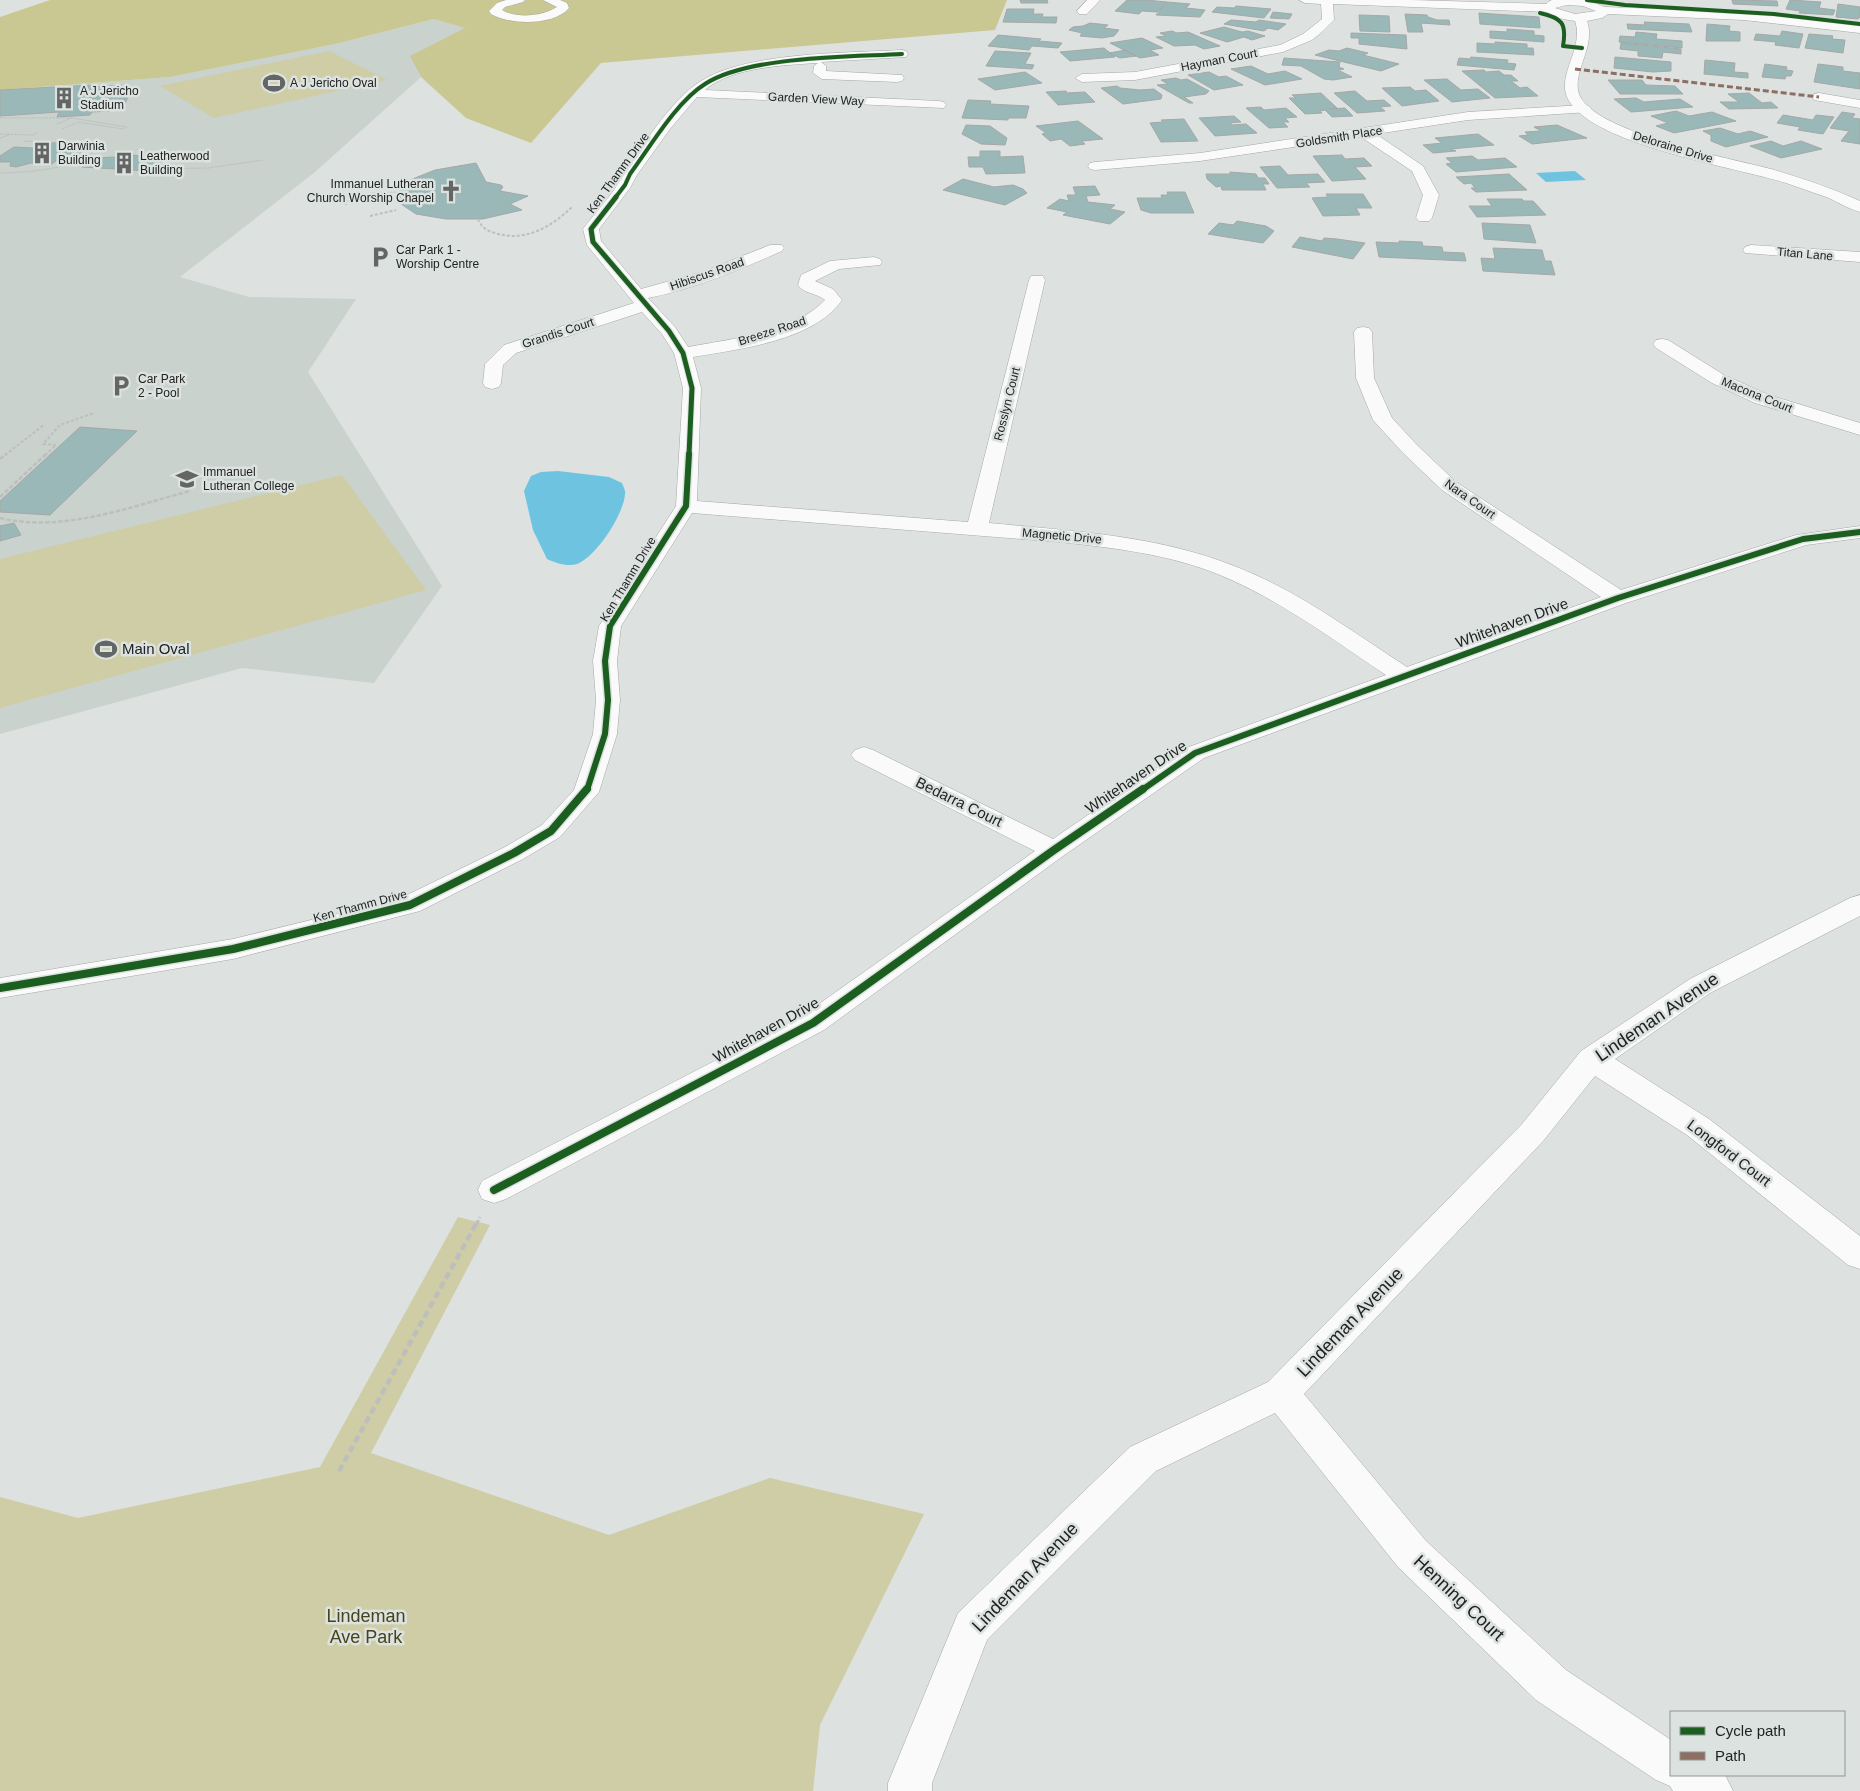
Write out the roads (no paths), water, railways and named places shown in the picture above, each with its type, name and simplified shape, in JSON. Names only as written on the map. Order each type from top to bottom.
[{"type":"street","points":[[519,0],[501,5],[495,11],[504,16],[528,18],[553,14],[563,8],[563,5],[559,2],[549,0]]},
{"type":"street","points":[[1083,11],[1094,0]]},
{"type":"street","points":[[1305,0],[1548,8],[1562,15],[1579,17],[1601,14],[1603,10]]},
{"type":"street","name":"Hayman Court","points":[[1082,78],[1135,76],[1283,48],[1319,31],[1328,20],[1327,1]]},
{"type":"street","points":[[1548,8],[1548,6],[1558,2],[1576,2],[1593,5],[1603,10],[1744,16],[1860,29]]},
{"type":"street","name":"Deloraine Drive","points":[[1579,17],[1584,24],[1585,38],[1571,87],[1575,100],[1602,122],[1629,134],[1670,148],[1800,183],[1860,207]]},
{"type":"street","name":"Ken Thamm Drive","points":[[0,988],[233,949],[410,905],[514,853],[551,831],[586,792],[605,734],[608,700],[605,661],[610,626],[686,506],[692,388],[683,353],[670,331],[592,242],[591,230],[625,185],[630,174],[692,93],[706,82],[741,69],[822,59],[902,54]]},
{"type":"street","points":[[822,59],[819,70],[822,75],[897,78]]},
{"type":"street","name":"Garden View Way","points":[[692,93],[939,105]]},
{"type":"street","points":[[1819,97],[1860,104]]},
{"type":"street","name":"Goldsmith Place","points":[[1095,166],[1200,156],[1365,133],[1468,116],[1584,109]]},
{"type":"street","points":[[1365,133],[1418,169],[1431,196],[1424,218]]},
{"type":"street","name":"Hibiscus Road","points":[[641,300],[664,289],[714,273],[776,248]]},
{"type":"street","name":"Titan Lane","points":[[1751,250],[1860,257]]},
{"type":"street","name":"Breeze Road","points":[[683,353],[754,340],[818,316],[834,300],[827,293],[806,285],[807,280],[836,264],[874,262]]},
{"type":"street","name":"Rosslyn Court","points":[[977,528],[1037,280]]},
{"type":"street","name":"Grandis Court","points":[[492,382],[494,364],[510,349],[641,300]]},
{"type":"street","name":"Nara Court","points":[[1363,332],[1365,378],[1383,420],[1410,449],[1449,486],[1618,598]]},
{"type":"street","name":"Macona Court","points":[[1662,344],[1718,379],[1762,399],[1860,429]]},
{"type":"street","name":"Magnetic Drive","points":[[686,506],[977,528],[1110,540],[1154,548],[1226,570],[1289,601],[1404,677]]},
{"type":"street","name":"Whitehaven Drive","points":[[494,1190],[813,1023],[1054,850],[1195,753],[1618,598],[1803,539],[1860,532]]},
{"type":"street","name":"Bedarra Court","points":[[864,755],[1054,850]]},
{"type":"street","name":"Lindeman Avenue","points":[[910,1791],[910,1783],[972,1627],[1143,1459],[1281,1394],[1533,1132],[1592,1059],[1700,986],[1860,904]]},
{"type":"street","name":"Longford Court","points":[[1592,1059],[1698,1127],[1860,1255]]},
{"type":"street","name":"Henning Court","points":[[1281,1394],[1412,1554],[1551,1685],[1670,1764]]},
{"type":"street","points":[[1688,1776],[1711,1791]]},
{"type":"water","points":[[1575,171],[1586,180],[1546,182],[1536,173]]},
{"type":"water","points":[[558,471],[609,477],[622,483],[625,491],[620,512],[608,534],[592,553],[584,560],[573,565],[547,559],[533,530],[524,491],[531,476],[541,472]]},
{"type":"place","name":"A J Jericho Oval","points":[[274,83]]},
{"type":"place","name":"A J Jericho Stadium","points":[[64,98]]},
{"type":"place","name":"Darwinia Building","points":[[42,153]]},
{"type":"place","name":"Leatherwood Building","points":[[124,163]]},
{"type":"place","name":"Immanuel Lutheran Church Worship Chapel","points":[[451,191]]},
{"type":"place","name":"Car Park 1 - Worship Centre","points":[[380,257]]},
{"type":"place","name":"Car Park 2 - Pool","points":[[121,386]]},
{"type":"place","name":"Immanuel Lutheran College","points":[[187,479]]},
{"type":"place","name":"Main Oval","points":[[106,649]]},
{"type":"park label","name":"Lindeman Ave Park","points":[[366,1626]]}]
